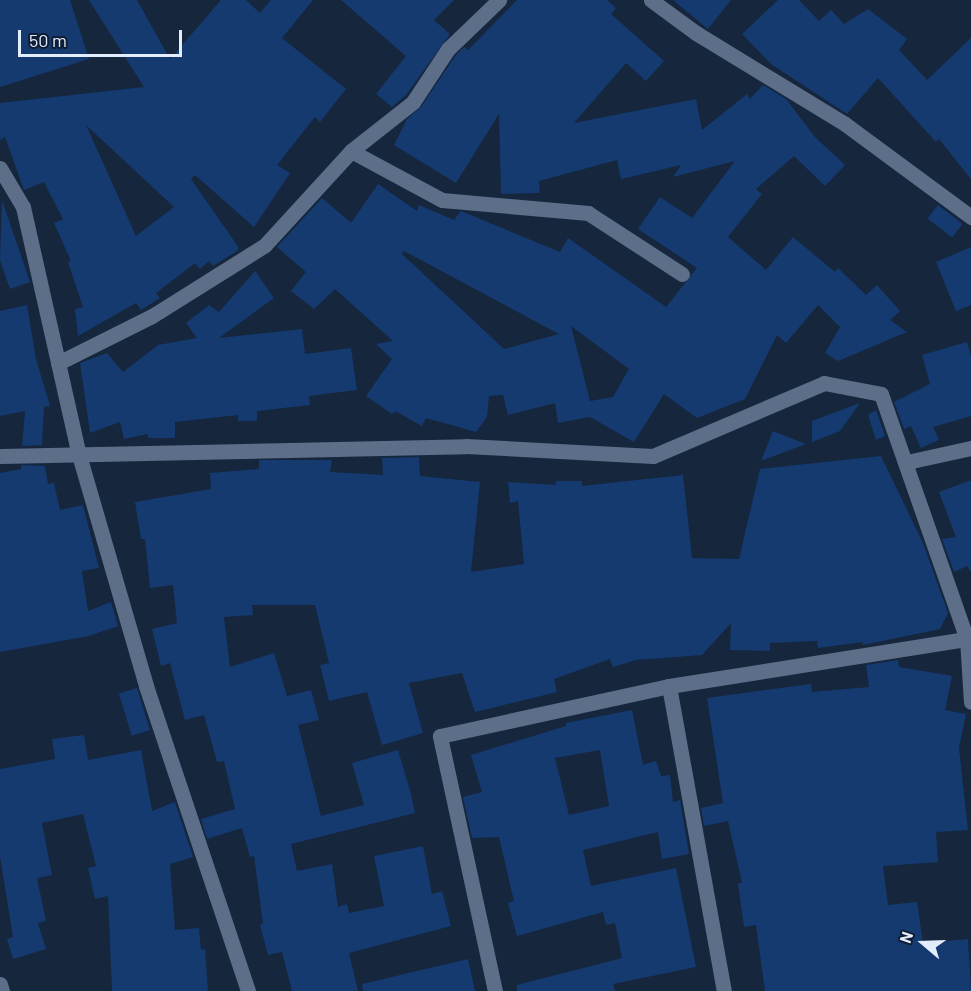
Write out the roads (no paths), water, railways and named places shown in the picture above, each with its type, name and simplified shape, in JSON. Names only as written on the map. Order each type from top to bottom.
[{"type":"street","points":[[57,363],[152,316],[265,245],[351,151],[413,102],[448,49],[499,0]]},
{"type":"street","points":[[651,0],[696,33],[845,124],[971,217]]},
{"type":"street","points":[[351,151],[442,200],[588,213],[682,274]]},
{"type":"street","points":[[0,168],[23,207],[79,455],[146,686],[248,991]]},
{"type":"street","points":[[0,456],[466,446],[653,456],[824,383],[881,393],[969,641],[971,702]]},
{"type":"street","points":[[907,462],[971,448]]},
{"type":"street","points":[[495,991],[440,736],[669,686],[969,641]]},
{"type":"street","points":[[669,686],[724,991]]},
{"type":"street","points":[[0,984],[2,991]]}]
